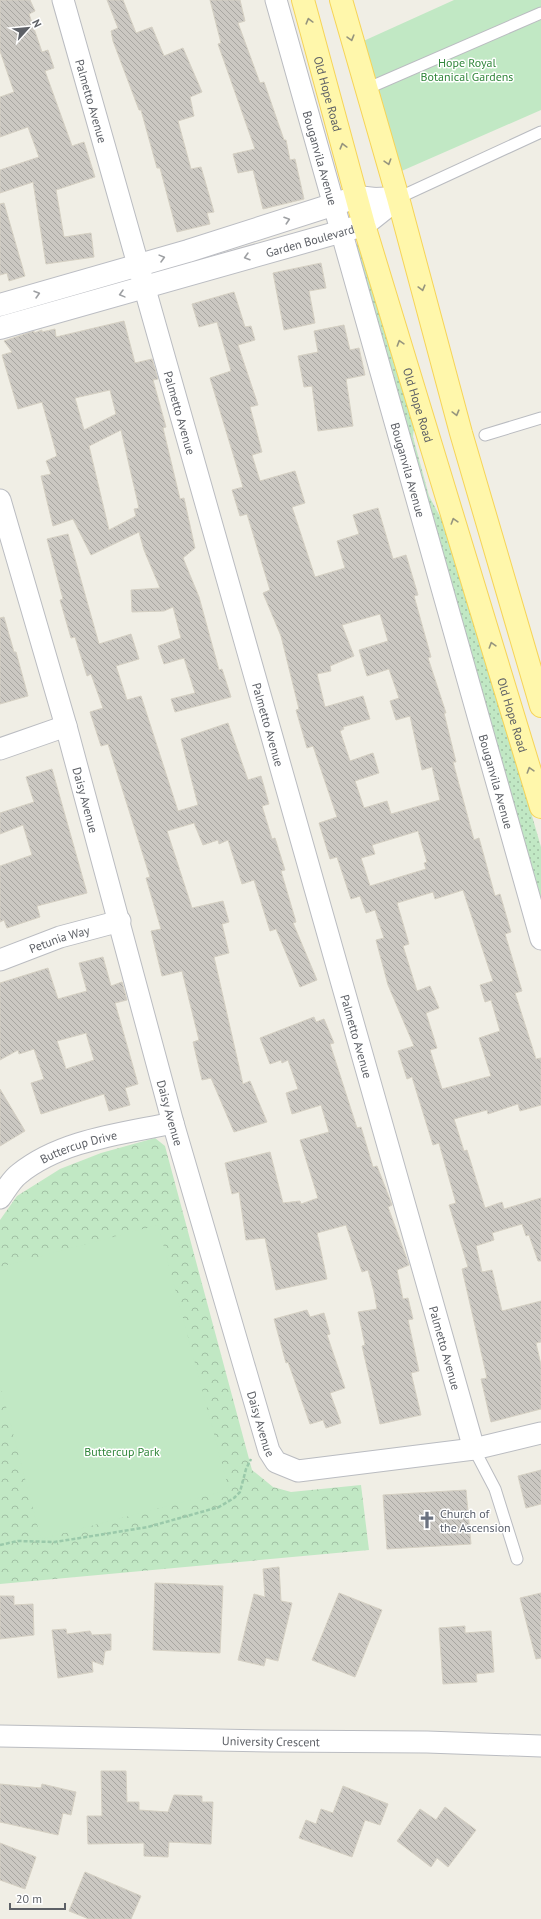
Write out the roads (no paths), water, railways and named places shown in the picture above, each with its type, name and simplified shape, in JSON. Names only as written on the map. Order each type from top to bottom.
[{"type":"main road","name":"Old Hope Road","points":[[303,0],[364,225],[541,807]]},
{"type":"main road","points":[[341,0],[398,198],[462,433],[541,706]]},
{"type":"street","name":"Palmetto Avenue","points":[[63,0],[146,288],[474,1449]]},
{"type":"street","name":"Bouganvila Avenue","points":[[276,0],[340,232],[541,939]]},
{"type":"street","name":"Garden Boulevard","points":[[0,305],[237,237],[357,197],[376,200],[398,198]]},
{"type":"street","name":"Garden Boulevard","points":[[0,328],[146,288],[364,225],[398,198]]},
{"type":"street","name":"Daisy Avenue","points":[[0,500],[5,532],[66,726],[120,921],[173,1122],[269,1451],[276,1462],[298,1471],[474,1449],[541,1433]]},
{"type":"street","points":[[0,749],[66,726]]},
{"type":"street","name":"Petunia Way","points":[[0,960],[60,937],[120,921]]},
{"type":"street","name":"Buttercup Drive","points":[[0,1198],[18,1174],[56,1151],[173,1122]]},
{"type":"street","name":"University Crescent","points":[[0,1736],[427,1742],[541,1746]]},
{"type":"lane","points":[[366,89],[541,13]]},
{"type":"lane","points":[[398,198],[541,132]]},
{"type":"lane","points":[[485,435],[541,418]]},
{"type":"lane","points":[[474,1449],[495,1489],[517,1559]]},
{"type":"place","name":"Church of the Ascension","points":[[427,1520]]},
{"type":"park label","name":"Hope Royal Botanical Gardens","points":[[467,69]]},
{"type":"park label","name":"Buttercup Park","points":[[122,1451]]}]
